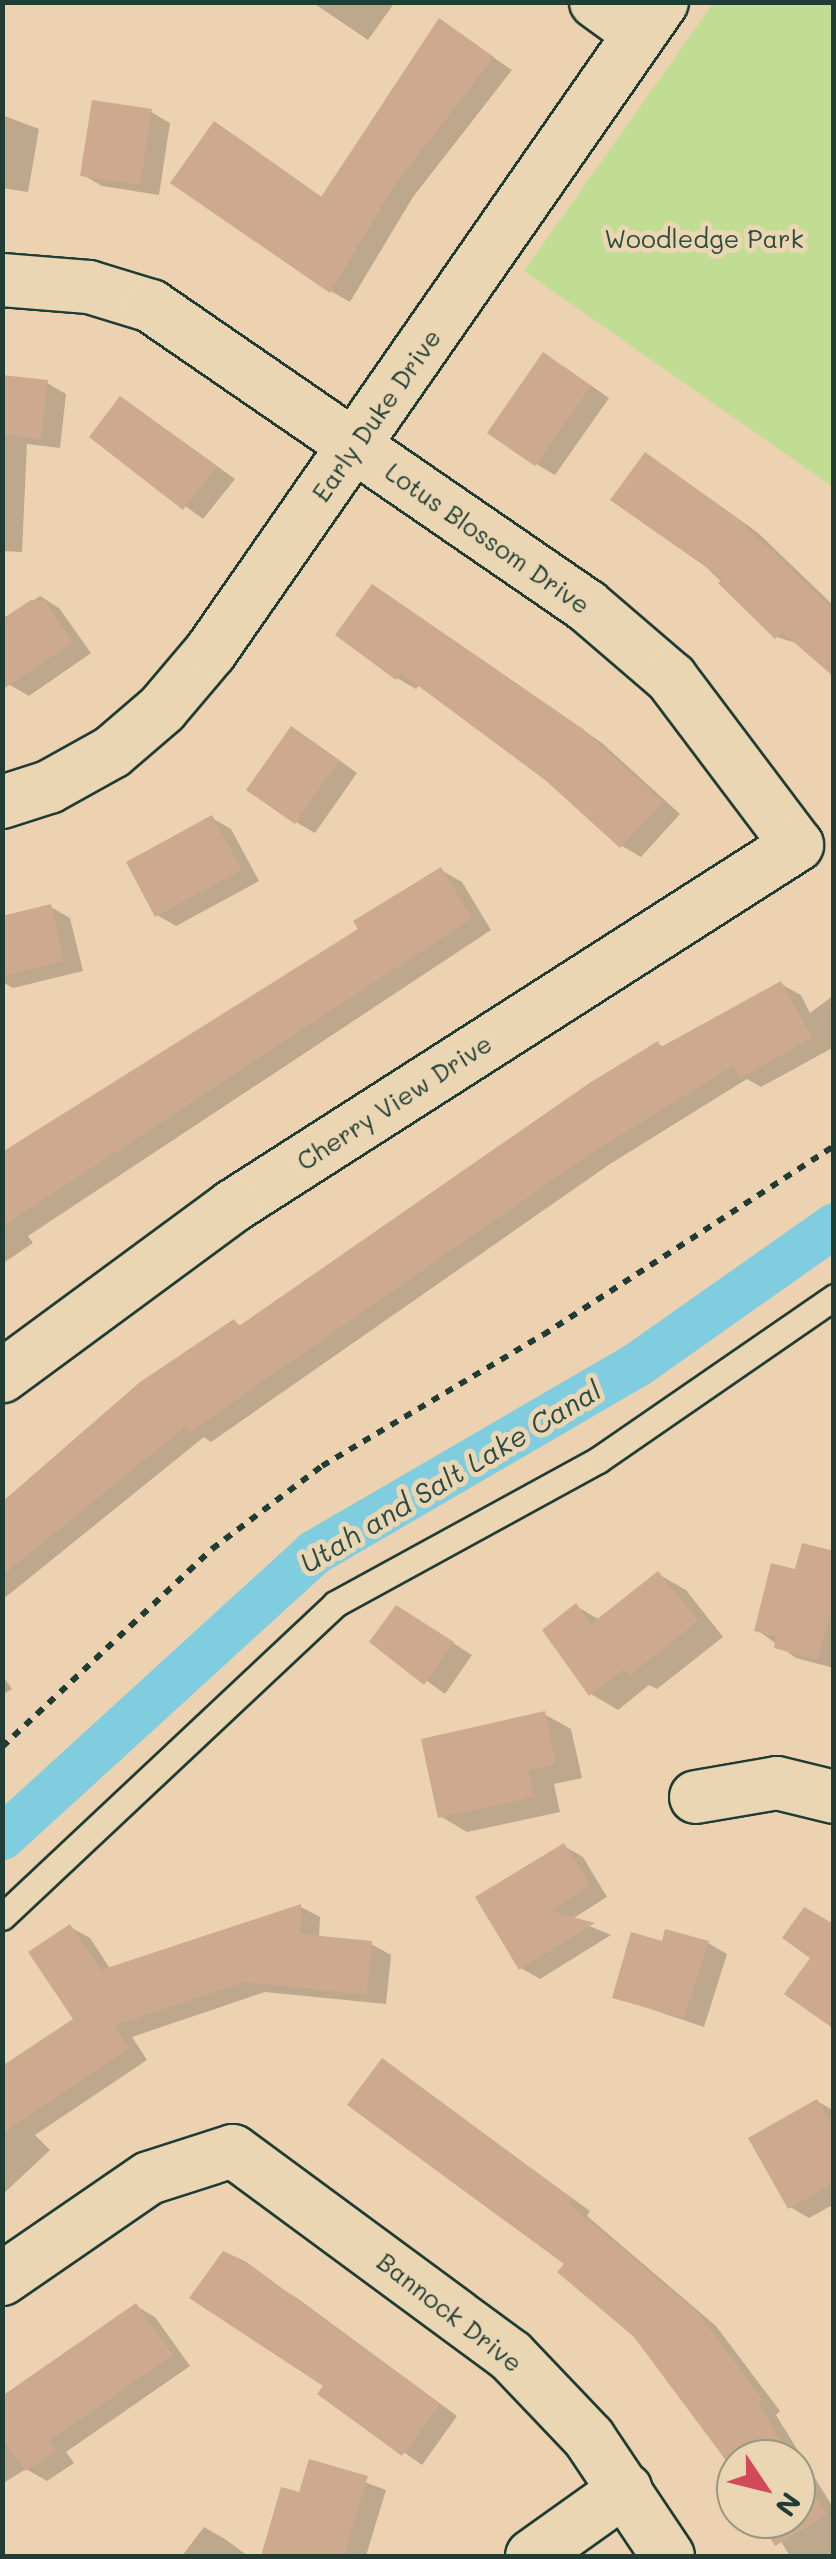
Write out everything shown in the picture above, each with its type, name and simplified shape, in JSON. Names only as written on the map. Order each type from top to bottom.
[{"type":"street","points":[[596,2],[651,18]]},
{"type":"street","name":"Early Duke Drive","points":[[26,794],[112,752],[162,709],[211,652],[651,18]]},
{"type":"street","name":"Lotus Blossom Drive","points":[[2,280],[90,288],[152,306],[630,639],[692,703],[798,845]]},
{"type":"street","name":"Cherry View Drive","points":[[2,1376],[233,1206],[798,845]]},
{"type":"street","points":[[696,1797],[777,1783],[834,1797]]},
{"type":"street","name":"Bannock Drive","points":[[2,2279],[149,2178],[233,2150],[511,2356],[590,2438],[668,2556]]},
{"type":"street","points":[[532,2556],[626,2489]]},
{"type":"lane","points":[[2,1916],[336,1604],[598,1460],[834,1297]]},
{"type":"path","points":[[2,1747],[212,1549],[322,1466],[542,1335],[834,1146]]},
{"type":"green space","name":"Woodledge Park","points":[[714,2],[833,3],[833,487],[524,271]]},
{"type":"building","points":[[439,18],[494,57],[394,186],[330,293],[170,183],[214,121],[321,197]]},
{"type":"building","points":[[92,100],[152,109],[140,185],[80,176]]},
{"type":"building","points":[[543,352],[591,386],[535,466],[487,433]]},
{"type":"building","points":[[2,375],[48,380],[41,439],[2,434]]},
{"type":"building","points":[[120,396],[217,466],[183,510],[89,437]]},
{"type":"building","points":[[645,452],[737,518],[834,610],[834,677],[782,632],[775,639],[718,583],[723,579],[610,500]]},
{"type":"building","points":[[372,584],[583,729],[663,802],[620,848],[545,780],[401,673],[396,680],[335,635]]},
{"type":"building","points":[[31,600],[44,600],[73,642],[2,690],[2,619]]},
{"type":"building","points":[[291,726],[339,760],[295,824],[246,790]]},
{"type":"building","points":[[212,815],[242,870],[155,917],[126,862]]},
{"type":"building","points":[[441,867],[472,918],[2,1227],[2,1152],[358,929],[353,921]]},
{"type":"building","points":[[51,904],[64,961],[2,976],[2,916]]},
{"type":"building","points":[[781,981],[812,1038],[740,1078],[733,1066],[590,1154],[190,1432],[186,1426],[2,1576],[2,1502],[140,1382],[234,1319],[239,1326],[588,1084],[658,1041],[661,1047]]},
{"type":"building","points":[[802,1543],[834,1551],[834,1605],[817,1660],[774,1648],[776,1637],[754,1631],[771,1563],[795,1569]]},
{"type":"building","points":[[658,1571],[698,1621],[629,1676],[624,1669],[589,1696],[542,1630],[576,1603],[591,1624]]},
{"type":"building","points":[[396,1605],[454,1642],[424,1685],[369,1642]]},
{"type":"building","points":[[545,1711],[556,1764],[528,1770],[534,1797],[438,1818],[421,1739]]},
{"type":"building","points":[[564,1843],[590,1885],[550,1911],[595,1923],[519,1970],[475,1897]]},
{"type":"building","points":[[301,1904],[300,1934],[372,1941],[367,1995],[244,1982],[114,2026],[130,2048],[2,2134],[2,2066],[73,2019],[28,1952],[70,1924],[101,1970]]},
{"type":"building","points":[[804,1907],[834,1924],[834,2029],[784,1994],[810,1958],[782,1938]]},
{"type":"building","points":[[665,1929],[709,1941],[684,2018],[612,1998],[631,1932],[662,1941]]},
{"type":"building","points":[[382,2058],[573,2199],[569,2204],[697,2312],[763,2400],[758,2403],[780,2439],[716,2439],[716,2447],[634,2337],[557,2272],[564,2264],[347,2105]]},
{"type":"building","points":[[817,2099],[834,2128],[834,2183],[788,2209],[748,2138]]},
{"type":"building","points":[[223,2251],[245,2261],[440,2404],[402,2456],[317,2394],[323,2386],[189,2298]]},
{"type":"building","points":[[136,2303],[173,2355],[49,2441],[56,2451],[26,2471],[2,2439],[2,2396]]},
{"type":"building","points":[[309,2459],[368,2476],[344,2556],[261,2556],[281,2487],[299,2492]]},
{"type":"building","points":[[816,2497],[827,2515],[816,2522]]},
{"type":"waterway","name":"Utah and Salt Lake Canal","points":[[2,1837],[314,1552],[637,1364],[834,1225]]}]
